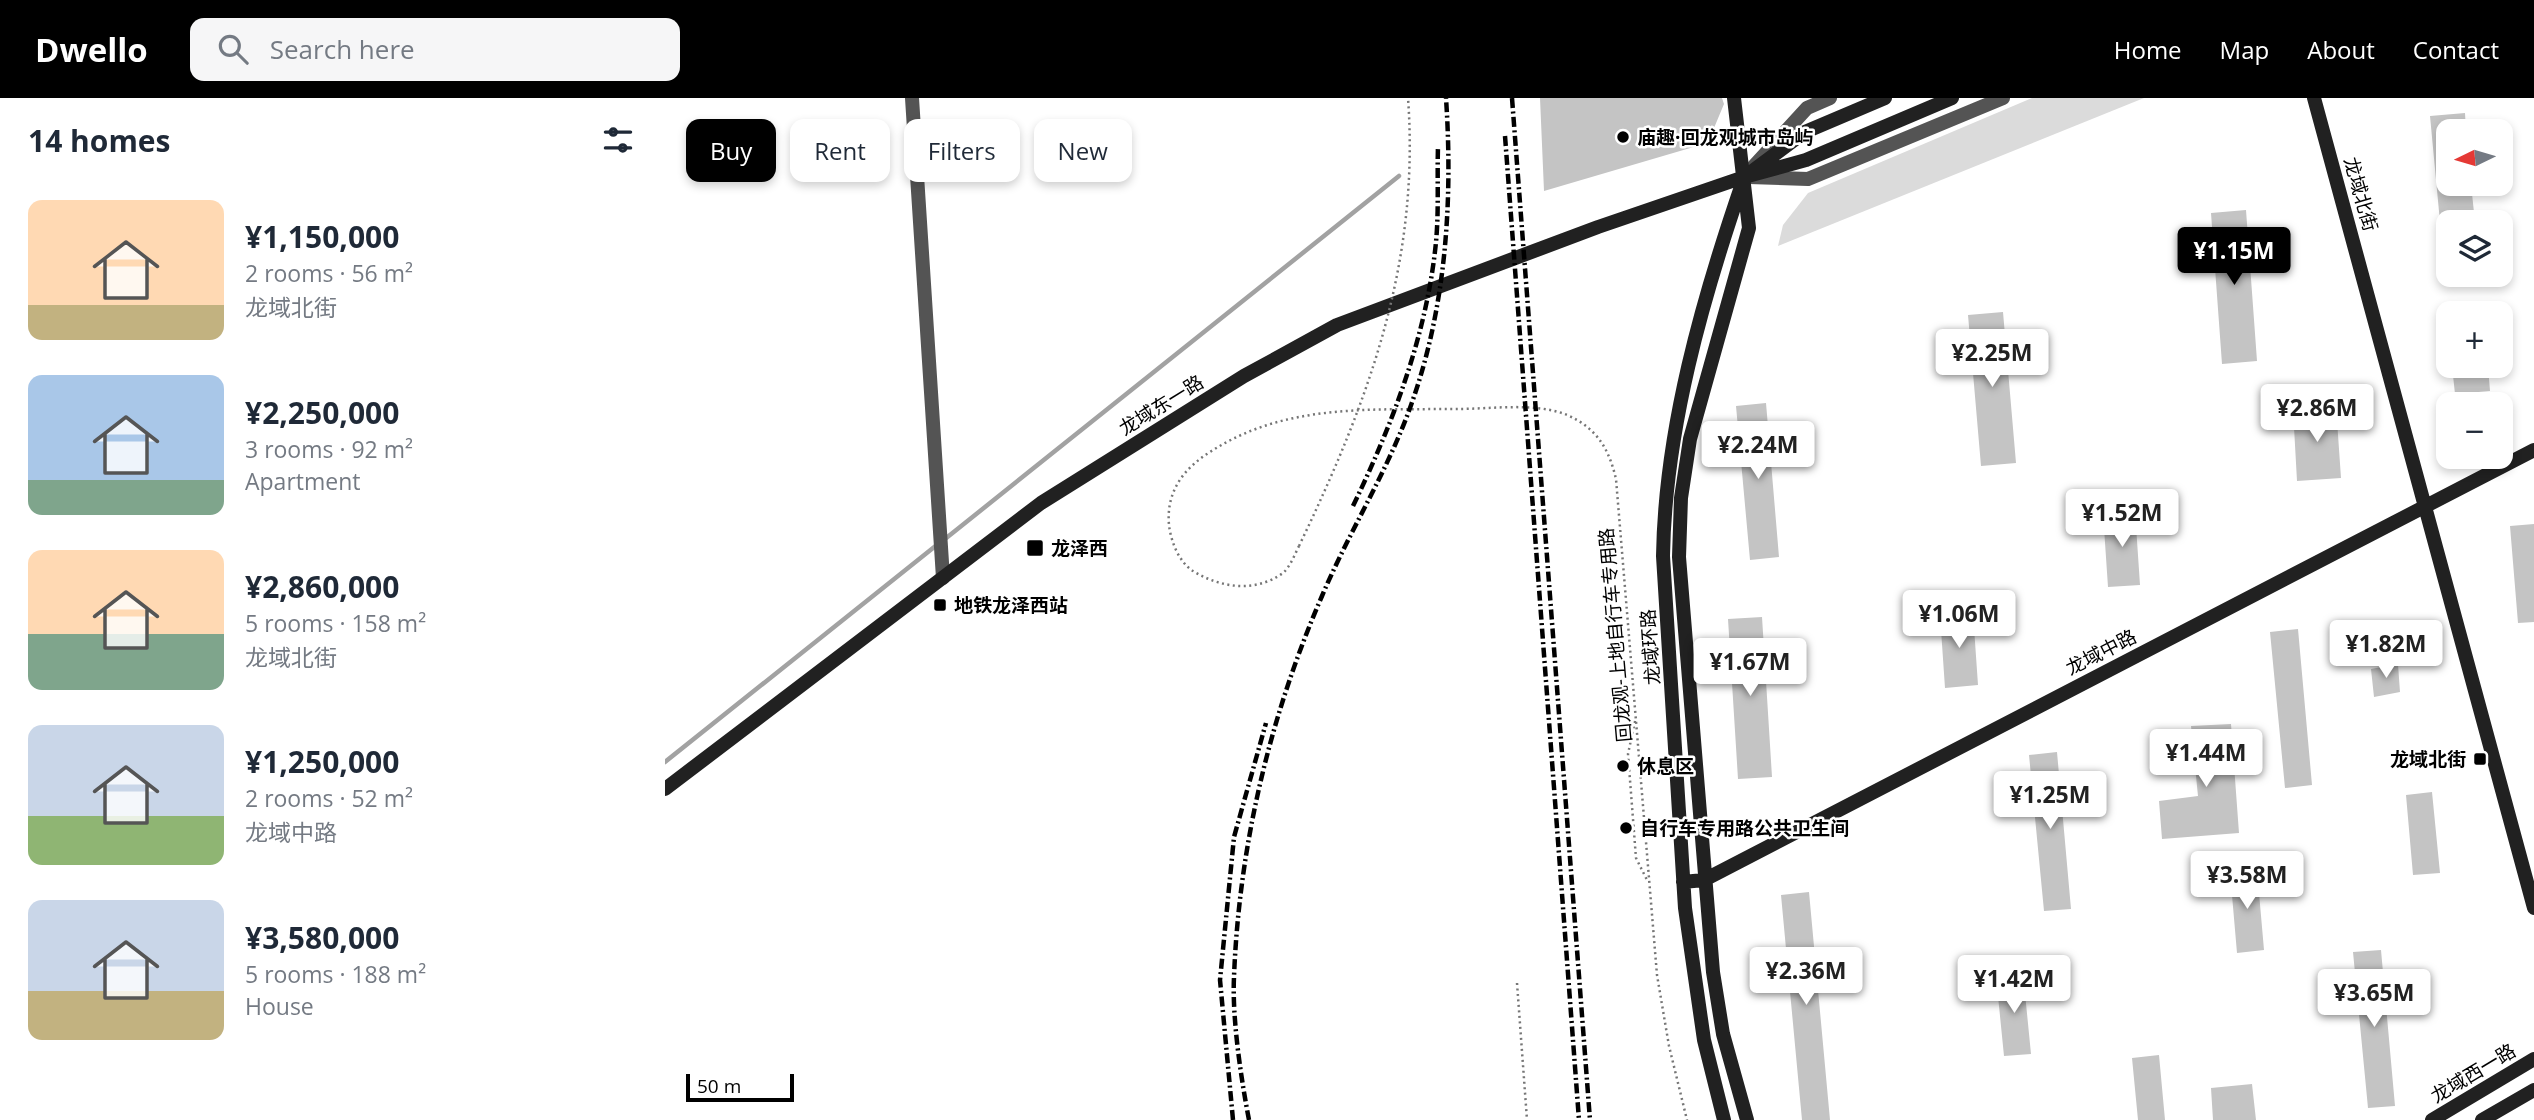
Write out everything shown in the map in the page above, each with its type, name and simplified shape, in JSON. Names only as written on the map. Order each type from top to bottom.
[{"type":"main road","name":"龙域环路","points":[[1734,98],[1749,228],[1691,439],[1681,498],[1679,557],[1711,959],[1723,1034],[1747,1120]]},
{"type":"main road","name":"龙域东一路","points":[[1744,177],[1805,132],[1885,98]]},
{"type":"main road","name":"龙域东一路","points":[[665,789],[1041,503],[1244,376],[1336,325],[1598,226],[1744,177],[1806,160],[1952,98]]},
{"type":"main road","name":"龙域北街","points":[[2313,98],[2534,908]]},
{"type":"main road","name":"龙域环路","points":[[1724,1120],[1704,1040],[1683,882],[1663,556],[1663,511],[1672,436],[1723,240],[1744,177]]},
{"type":"main road","name":"龙域中路","points":[[1683,882],[1704,880],[2534,450]]},
{"type":"main road","name":"龙域西一路","points":[[2433,1120],[2534,1059]]},
{"type":"main road","points":[[2482,1120],[2534,1090]]},
{"type":"street","points":[[912,98],[943,578]]},
{"type":"street","points":[[1744,177],[1807,108],[1830,98]]},
{"type":"street","points":[[1744,177],[1808,179],[2003,98]]},
{"type":"path","name":"回龙观-上地自行车专用路","points":[[1408,98],[1405,218],[1387,326],[1342,457],[1285,572],[1261,583],[1241,587],[1207,578],[1190,569],[1178,555],[1170,533],[1168,510],[1174,488],[1191,465],[1247,431],[1295,416],[1342,410],[1551,409],[1569,416],[1602,439],[1611,457],[1616,479],[1657,975],[1669,1045],[1687,1120]]},
{"type":"path","points":[[1636,716],[1628,754],[1636,858],[1650,885]]},
{"type":"path","points":[[1517,984],[1527,1120]]},
{"type":"shaded area","points":[[2032,98],[2144,98],[1778,246],[1783,225],[1808,193]]},
{"type":"building","name":"庙趣·回龙观城市岛屿","points":[[1540,98],[1722,98],[1724,104],[1714,128],[1697,146],[1544,191]]},
{"type":"building","points":[[2465,113],[2465,119],[2436,119],[2436,180],[2430,116]]},
{"type":"building","points":[[2438,196],[2472,196],[2474,210],[2439,210]]},
{"type":"building","points":[[2246,210],[2257,361],[2222,364],[2211,213]]},
{"type":"building","points":[[2003,312],[2016,463],[1981,466],[1968,315]]},
{"type":"building","points":[[2453,378],[2489,378],[2490,391],[2455,392]]},
{"type":"building","points":[[1766,403],[1779,557],[1750,560],[1736,406]]},
{"type":"building","points":[[2336,406],[2341,478],[2297,481],[2293,409]]},
{"type":"building","points":[[2135,511],[2140,585],[2108,587],[2103,513]]},
{"type":"building","points":[[2534,524],[2534,622],[2518,623],[2510,526]]},
{"type":"building","points":[[1973,613],[1978,685],[1945,688],[1940,615]]},
{"type":"building","points":[[1762,617],[1772,777],[1738,779],[1728,619]]},
{"type":"building","points":[[2298,629],[2312,785],[2285,788],[2270,632]]},
{"type":"building","points":[[2398,664],[2400,692],[2374,697],[2371,669]]},
{"type":"building","points":[[2231,724],[2239,833],[2162,839],[2159,801],[2198,796],[2191,726]]},
{"type":"building","points":[[2057,752],[2071,909],[2044,911],[2029,755]]},
{"type":"building","points":[[2432,792],[2440,873],[2413,875],[2406,795]]},
{"type":"building","points":[[2257,870],[2264,950],[2237,953],[2230,872]]},
{"type":"building","points":[[1809,892],[1830,1120],[1802,1120],[1781,895]]},
{"type":"building","points":[[2381,950],[2395,1106],[2368,1108],[2353,952]]},
{"type":"building","points":[[2023,973],[2031,1054],[2004,1056],[1996,976]]},
{"type":"building","points":[[2159,1055],[2165,1120],[2138,1120],[2132,1058]]},
{"type":"building","points":[[2252,1084],[2256,1120],[2213,1120],[2211,1088]]},
{"type":"waterway","points":[[945,539],[1399,176]]},
{"type":"waterway","points":[[665,762],[938,544]]},
{"type":"railway","points":[[1249,1120],[1234,1011],[1234,977],[1237,928],[1250,831],[1273,735],[1303,641],[1333,572],[1401,432],[1422,371],[1432,332],[1444,255],[1448,176],[1446,98]]},
{"type":"railway","points":[[1512,98],[1590,1120]]},
{"type":"railway","points":[[1505,136],[1579,1120]]},
{"type":"railway","points":[[1353,506],[1382,443],[1406,377],[1425,310],[1436,242],[1438,146]]},
{"type":"railway","points":[[1233,1120],[1220,980],[1234,837],[1266,723]]},
{"type":"place","name":"庙趣·回龙观城市岛屿","points":[[1623,137]]},
{"type":"place","name":"龙泽西","points":[[1035,548]]},
{"type":"place","name":"地铁龙泽西站","points":[[940,605]]},
{"type":"place","name":"龙域北街","points":[[2480,759]]},
{"type":"place","name":"休息区","points":[[1623,766]]},
{"type":"place","name":"自行车专用路公共卫生间","points":[[1626,828]]}]
